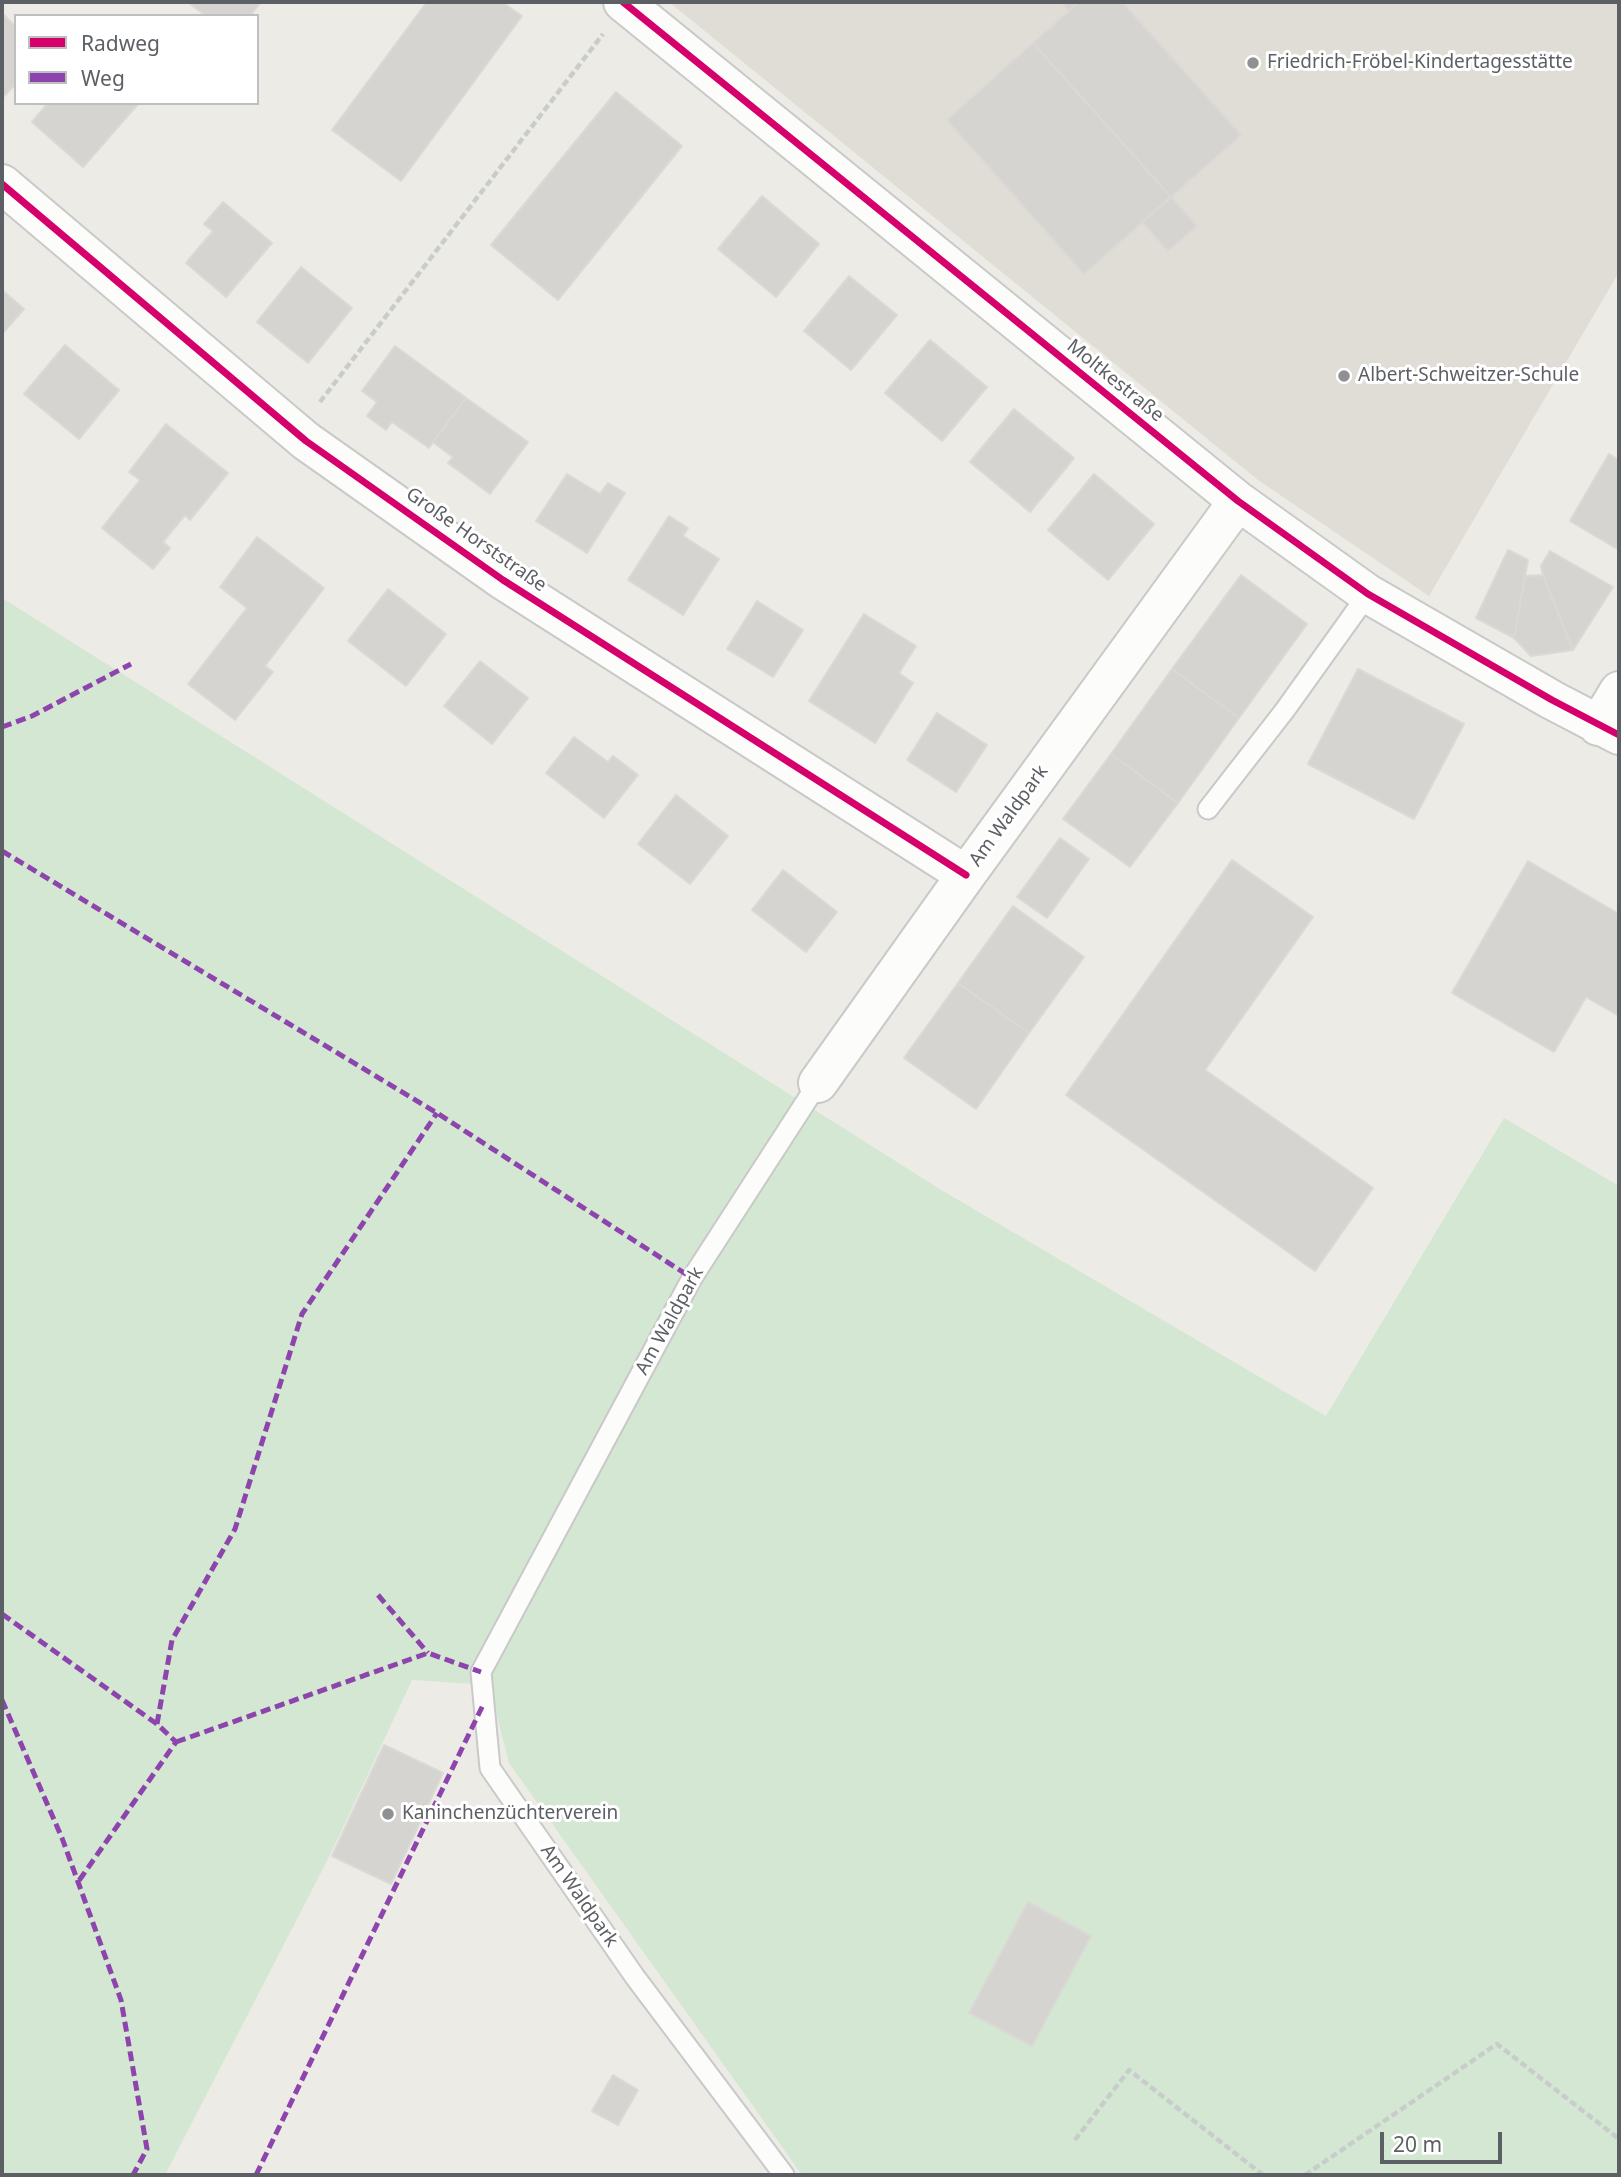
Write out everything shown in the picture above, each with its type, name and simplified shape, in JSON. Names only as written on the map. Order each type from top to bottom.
[{"type":"street","name":"Moltkestraße","points":[[625,3],[1238,502],[1368,594],[1609,731]]},
{"type":"street","name":"Große Horststraße","points":[[2,184],[306,441],[503,580],[966,875]]},
{"type":"street","name":"Am Waldpark","points":[[818,1083],[1238,502]]},
{"type":"street","points":[[1609,731],[1619,691]]},
{"type":"lane","points":[[1208,809],[1285,710],[1368,594]]},
{"type":"lane","name":"Am Waldpark","points":[[784,2175],[635,1977],[490,1768],[481,1672],[692,1278],[818,1083]]},
{"type":"path","points":[[306,441],[310,414],[625,3]]},
{"type":"path","points":[[1304,2175],[1497,2043],[1619,2139]]},
{"type":"path","points":[[1075,2140],[1129,2070],[1263,2175]]},
{"type":"shaded area","name":"Albert-Schweitzer-Schule","points":[[669,2],[1619,2],[1619,272],[1429,596],[1258,480]]},
{"type":"green space","points":[[2,598],[943,1191],[1326,1416],[1504,1118],[1619,1186],[1619,2175],[802,2175],[509,1763],[489,1685],[412,1680],[330,1855],[165,2175],[2,2175]]},
{"type":"building","points":[[188,2],[261,2],[252,14],[203,14]]},
{"type":"building","points":[[427,2],[502,2],[522,16],[401,181],[332,130]]},
{"type":"building","points":[[1061,2],[1079,2],[1069,11]]},
{"type":"building","points":[[1079,2],[1122,2],[1241,135],[1171,197],[1033,43]]},
{"type":"building","points":[[2,13],[14,25],[14,86],[2,98]]},
{"type":"building","points":[[1033,43],[1171,197],[1084,274],[947,120]]},
{"type":"building","points":[[616,92],[682,146],[558,300],[491,245]]},
{"type":"building","points":[[46,105],[137,105],[83,167],[32,122]]},
{"type":"building","points":[[762,196],[819,244],[776,297],[718,249]]},
{"type":"building","points":[[1171,197],[1197,226],[1168,251],[1142,222]]},
{"type":"building","points":[[223,202],[272,243],[226,297],[186,263],[213,231],[204,224]]},
{"type":"building","points":[[301,267],[352,308],[308,363],[257,322]]},
{"type":"building","points":[[849,276],[897,315],[851,370],[804,331]]},
{"type":"building","points":[[2,290],[24,309],[2,334]]},
{"type":"building","points":[[930,340],[987,387],[942,441],[885,393]]},
{"type":"building","points":[[65,345],[119,390],[79,439],[24,394]]},
{"type":"building","points":[[395,346],[466,398],[429,448],[392,422],[386,430],[367,416],[377,402],[362,391]]},
{"type":"building","points":[[466,398],[528,442],[490,494],[448,463],[453,457],[433,442]]},
{"type":"building","points":[[1014,409],[1074,458],[1030,512],[970,462]]},
{"type":"building","points":[[166,424],[228,473],[190,520],[185,515],[163,542],[170,548],[153,569],[102,528],[140,480],[129,472]]},
{"type":"building","points":[[1609,454],[1619,460],[1619,550],[1570,521]]},
{"type":"building","points":[[567,474],[600,494],[608,483],[625,493],[587,553],[536,521]]},
{"type":"building","points":[[1094,474],[1154,524],[1108,580],[1048,530]]},
{"type":"building","points":[[669,516],[688,528],[683,536],[719,559],[683,615],[628,580]]},
{"type":"building","points":[[257,537],[324,588],[265,666],[273,672],[235,720],[188,684],[247,608],[220,587]]},
{"type":"building","points":[[1508,550],[1528,560],[1514,638],[1476,618]]},
{"type":"building","points":[[1550,551],[1613,587],[1573,650],[1543,575],[1541,566]]},
{"type":"building","points":[[1241,575],[1307,624],[1239,718],[1172,669]]},
{"type":"building","points":[[1543,575],[1573,650],[1531,656],[1514,638],[1525,576]]},
{"type":"building","points":[[388,589],[446,634],[406,686],[348,641]]},
{"type":"building","points":[[757,601],[803,630],[773,677],[727,649]]},
{"type":"building","points":[[864,614],[916,646],[899,673],[913,683],[875,743],[809,701]]},
{"type":"building","points":[[480,661],[528,698],[492,744],[444,706]]},
{"type":"building","points":[[1172,669],[1239,718],[1178,803],[1111,754]]},
{"type":"building","points":[[1358,669],[1464,724],[1414,819],[1308,764]]},
{"type":"building","points":[[937,713],[987,745],[956,792],[907,760]]},
{"type":"building","points":[[574,737],[608,762],[613,756],[638,775],[604,818],[546,773]]},
{"type":"building","points":[[1111,754],[1178,803],[1130,867],[1063,819]]},
{"type":"building","points":[[676,795],[728,836],[690,884],[638,844]]},
{"type":"building","points":[[1060,838],[1089,859],[1047,918],[1017,897]]},
{"type":"building","points":[[1232,860],[1313,917],[1205,1070],[1373,1188],[1315,1271],[1066,1095]]},
{"type":"building","points":[[1528,861],[1619,914],[1619,1016],[1586,997],[1554,1052],[1452,993]]},
{"type":"building","points":[[783,870],[837,912],[806,952],[752,910]]},
{"type":"building","points":[[1013,906],[1084,957],[1029,1033],[958,983]]},
{"type":"building","points":[[958,983],[1029,1033],[976,1109],[904,1058]]},
{"type":"building","name":"Kaninchenzüchterverein","points":[[384,1745],[443,1773],[391,1884],[332,1856]]},
{"type":"building","points":[[1028,1902],[1091,1936],[1032,2046],[969,2013]]},
{"type":"building","points":[[613,2075],[638,2090],[618,2125],[592,2111]]},
{"type":"marked path","points":[[2,727],[32,716],[131,664]]},
{"type":"marked path","points":[[2,851],[437,1113],[692,1278]]},
{"type":"marked path","points":[[157,1724],[172,1640],[235,1529],[302,1314],[437,1113]]},
{"type":"marked path","points":[[378,1595],[428,1653]]},
{"type":"marked path","points":[[2,1614],[157,1724],[176,1742],[78,1882]]},
{"type":"marked path","points":[[176,1742],[428,1653],[481,1672]]},
{"type":"marked path","points":[[2,1700],[62,1838],[121,2000],[147,2149],[133,2175]]},
{"type":"marked path","points":[[256,2175],[483,1705]]},
{"type":"cycle path","points":[[623,2],[1238,501],[1368,594],[1552,700],[1619,735]]},
{"type":"cycle path","points":[[2,184],[306,441],[503,580],[966,875]]},
{"type":"place","name":"Friedrich-Fröbel-Kindertagesstätte","points":[[1253,63]]},
{"type":"place","name":"Albert-Schweitzer-Schule","points":[[1344,376]]},
{"type":"place","name":"Kaninchenzüchterverein","points":[[388,1814]]}]
